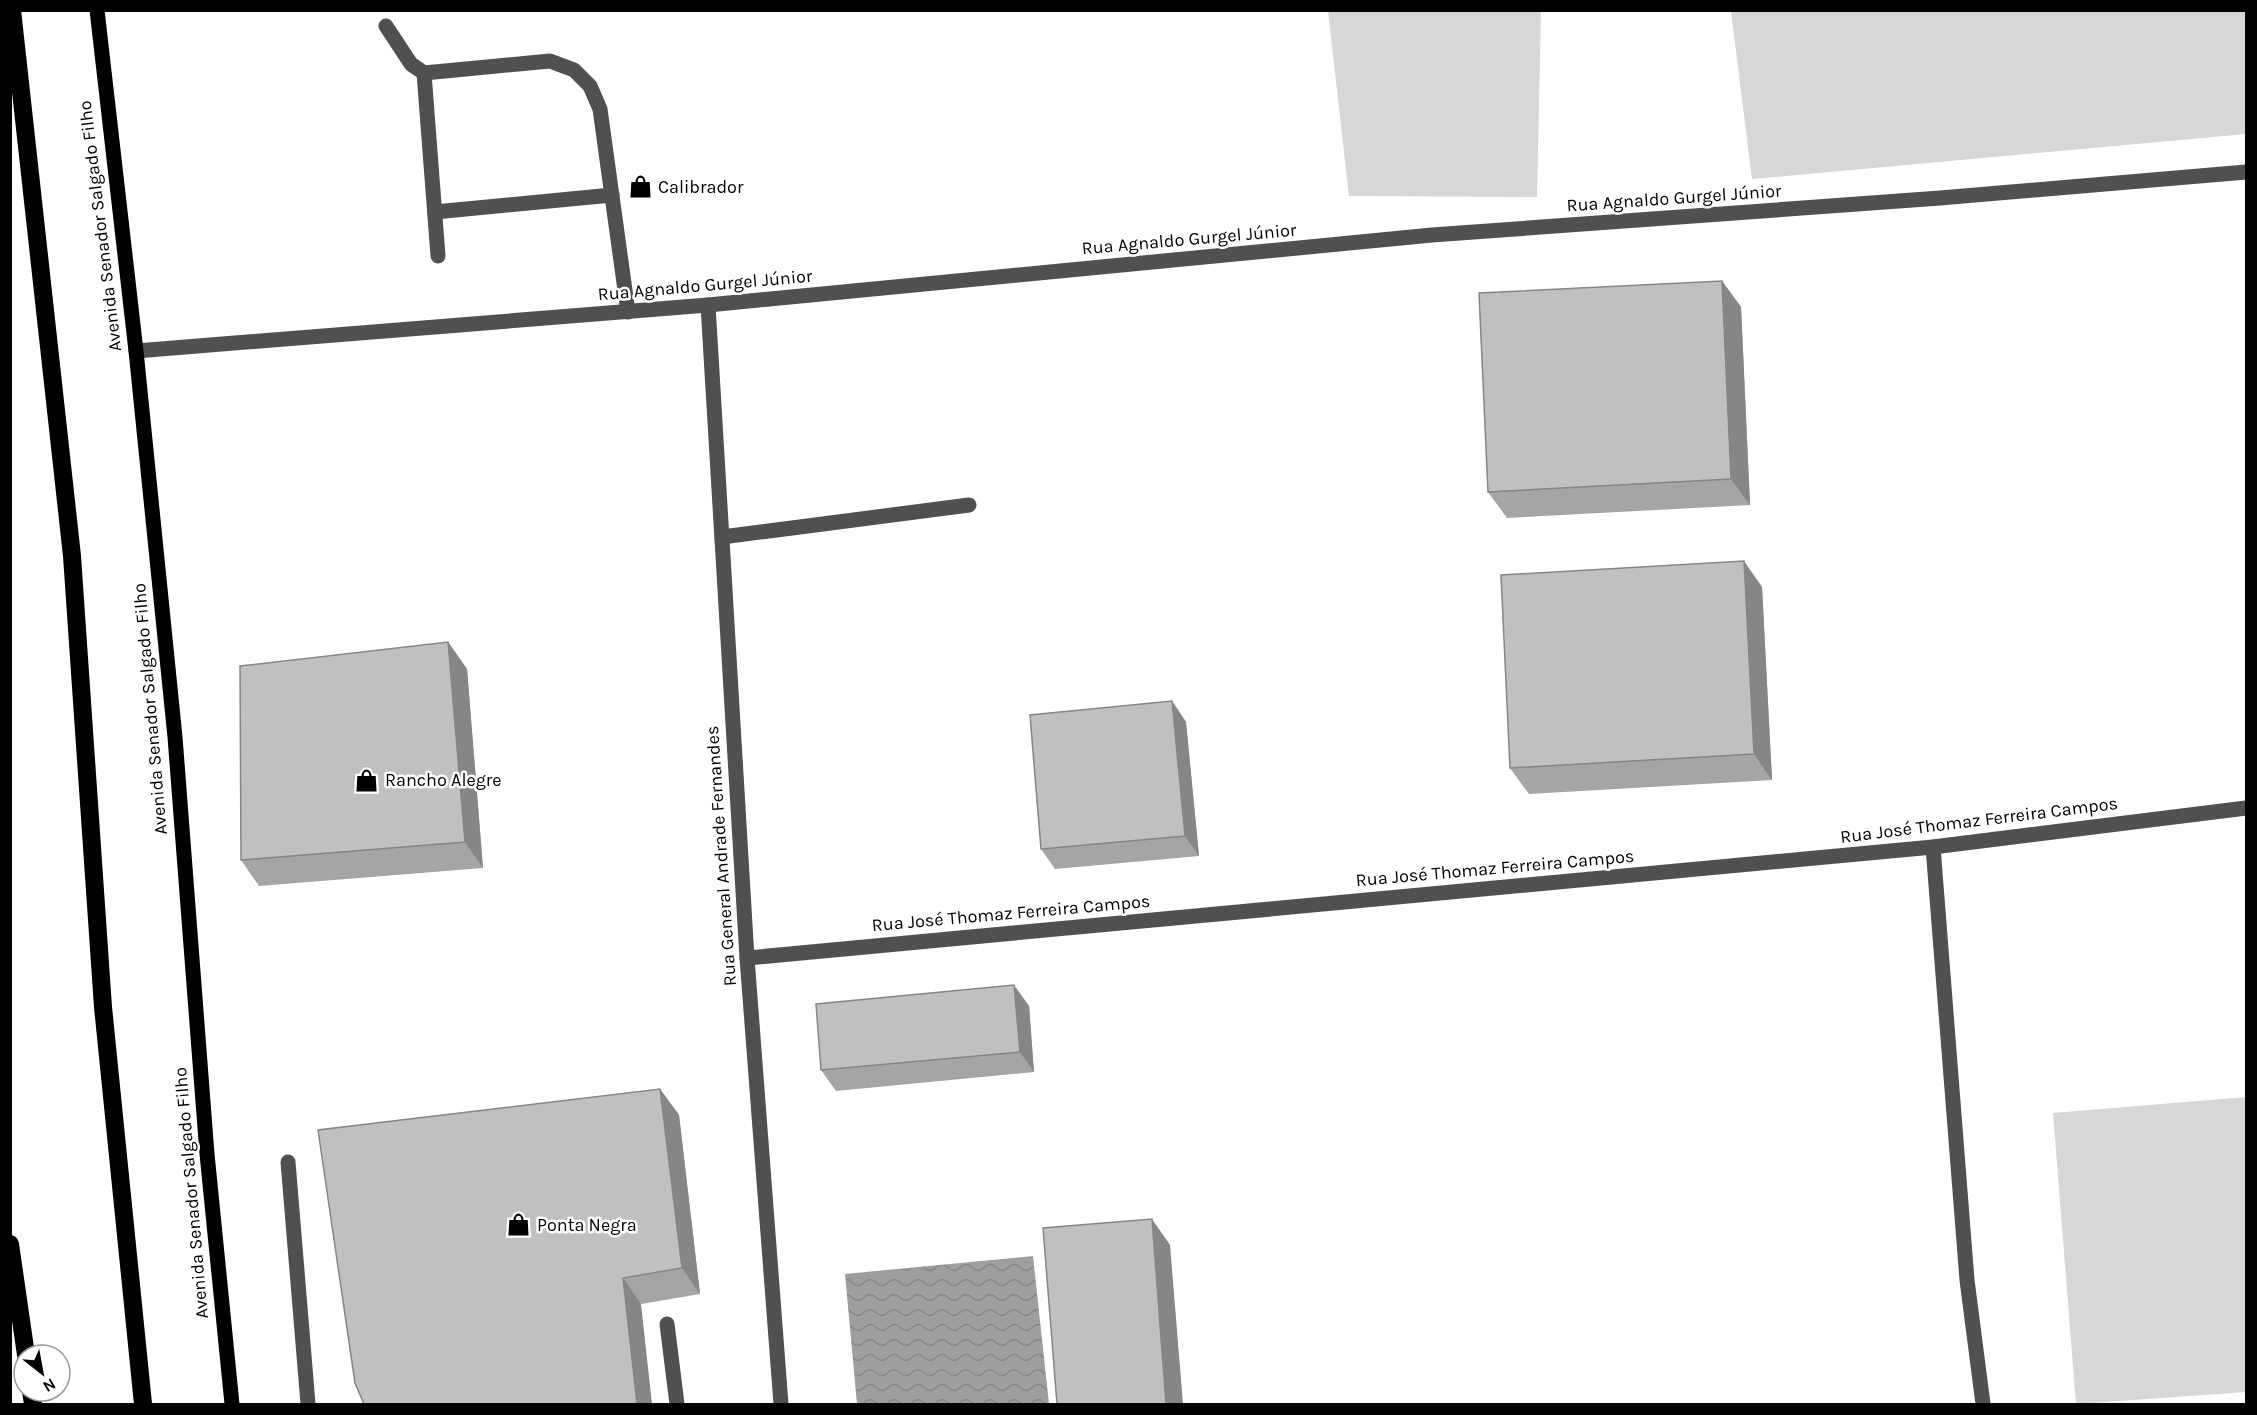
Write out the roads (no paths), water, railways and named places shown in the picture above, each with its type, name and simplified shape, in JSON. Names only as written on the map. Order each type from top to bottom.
[{"type":"highway","points":[[12,10],[72,556],[103,1007],[143,1404]]},
{"type":"highway","points":[[10,1244],[24,1343]]},
{"type":"main road","name":"Avenida Senador Salgado Filho","points":[[97,10],[136,351],[175,737],[207,1154],[232,1404]]},
{"type":"street","points":[[386,26],[411,64],[424,74],[550,61],[574,70],[590,86],[600,109],[628,312]]},
{"type":"street","points":[[424,74],[438,256]]},
{"type":"street","name":"Rua Agnaldo Gurgel Júnior","points":[[136,351],[708,305],[1432,235],[1940,198],[2247,172]]},
{"type":"street","points":[[435,212],[612,195]]},
{"type":"street","name":"Rua General Andrade Fernandes","points":[[708,305],[747,957],[781,1404]]},
{"type":"street","points":[[722,537],[969,504]]},
{"type":"street","name":"Rua José Thomaz Ferreira Campos","points":[[747,957],[1933,848],[2247,808]]},
{"type":"street","points":[[1933,848],[1967,1280],[1983,1404]]},
{"type":"street","points":[[288,1162],[308,1404]]},
{"type":"street","points":[[667,1324],[677,1404]]},
{"type":"water","points":[[1033,1256],[1049,1404],[857,1404],[845,1274]]},
{"type":"place","name":"Calibrador","points":[[640,187]]},
{"type":"place","name":"Rancho Alegre","points":[[367,780]]},
{"type":"place","name":"Ponta Negra","points":[[519,1225]]}]
